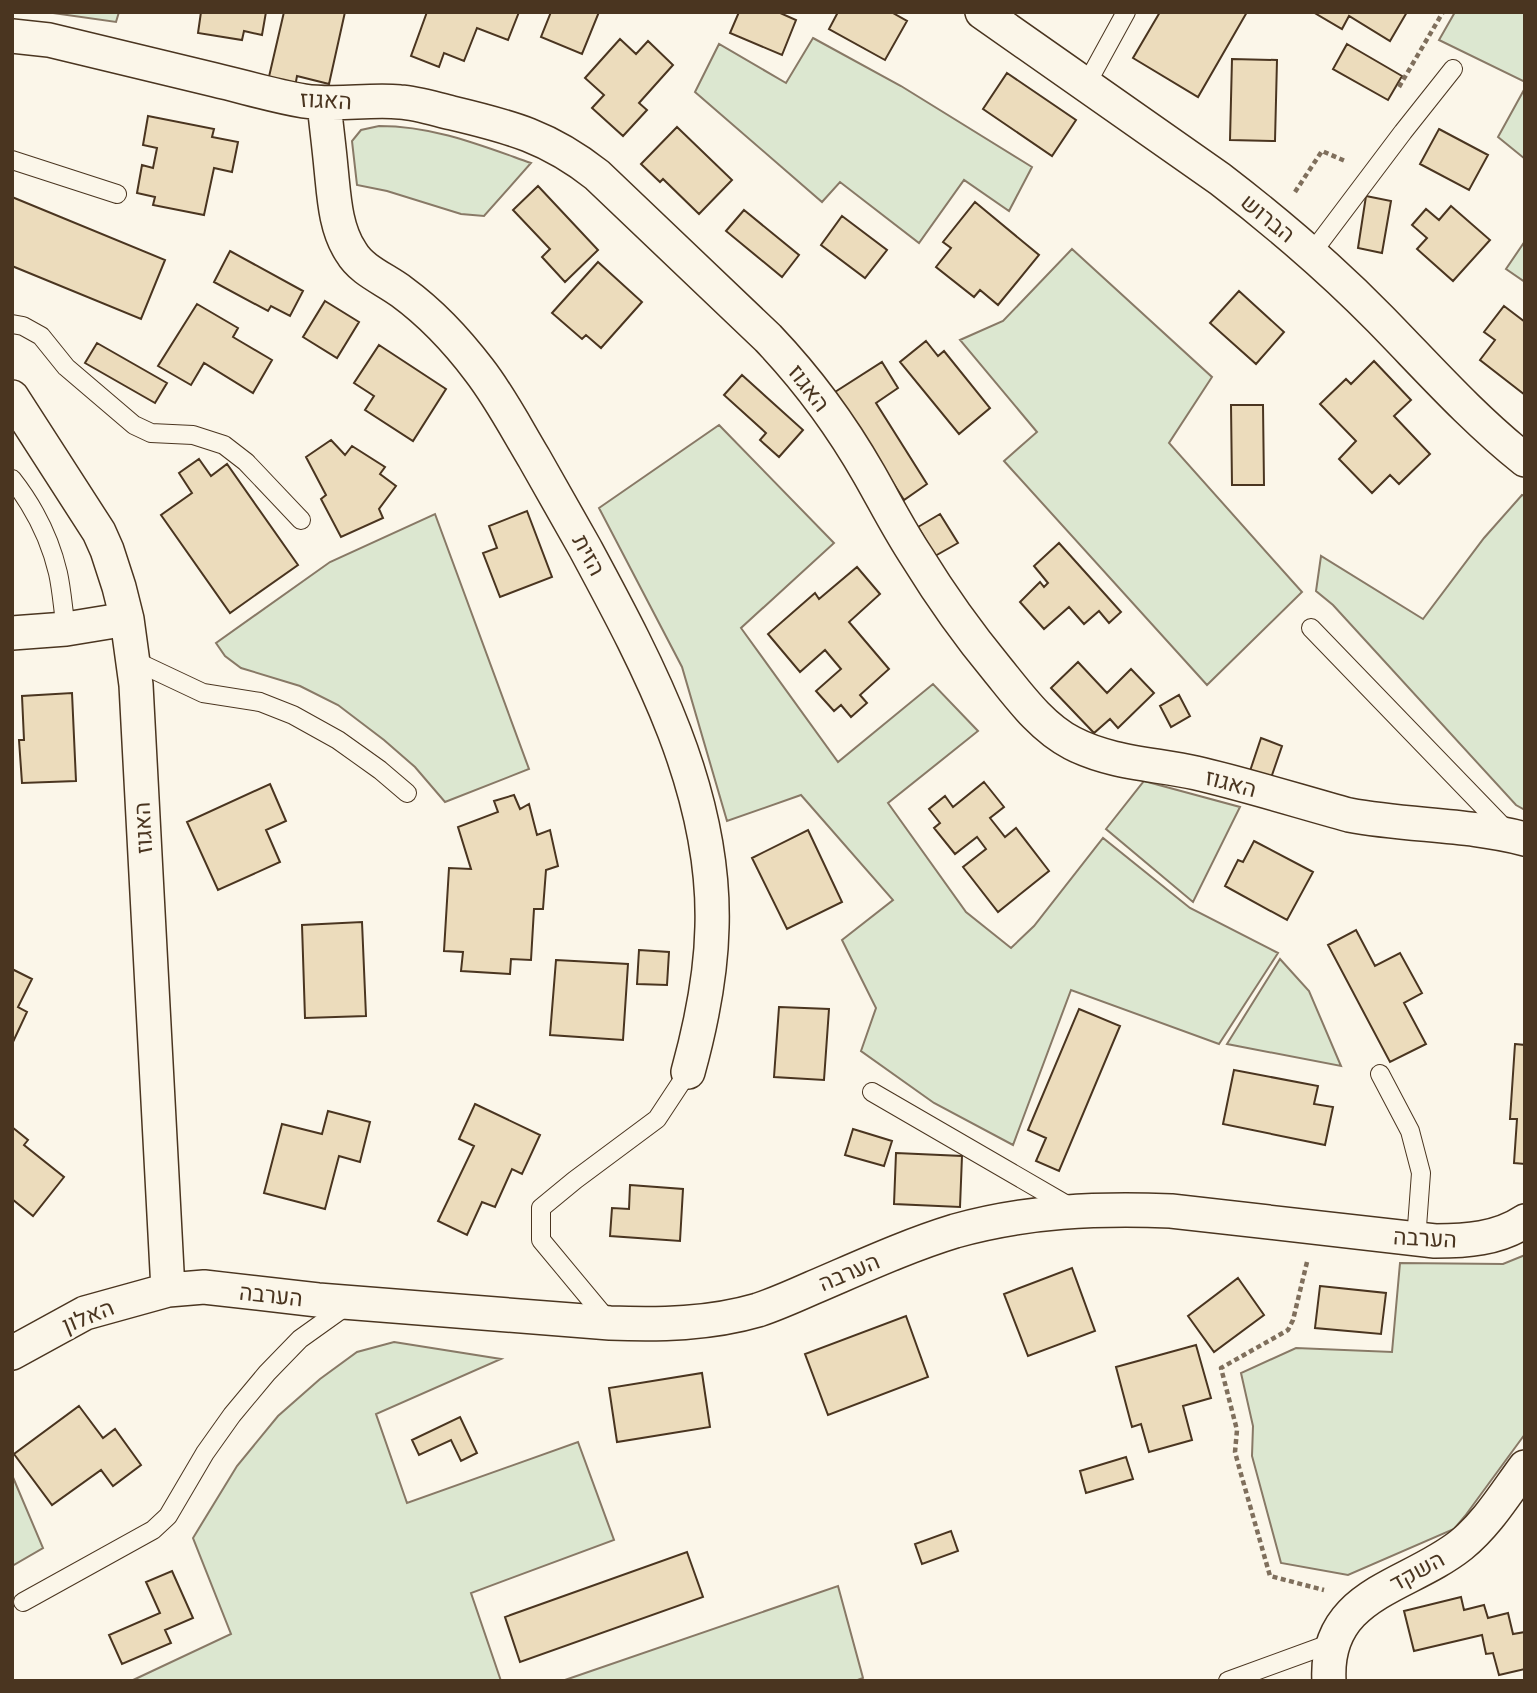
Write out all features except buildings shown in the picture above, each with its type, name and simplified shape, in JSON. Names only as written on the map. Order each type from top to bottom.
[{"type":"street","name":"הברוש","points":[[985,13],[1220,179],[1276,223],[1380,319],[1486,426],[1525,460]]},
{"type":"street","name":"האגוז","points":[[12,36],[49,40],[307,102],[410,103],[501,125],[552,145],[597,175],[768,338],[801,375],[851,445],[916,556],[954,614],[1014,690],[1040,719],[1064,738],[1100,755],[1200,774],[1349,815],[1518,837]]},
{"type":"street","name":"הזית","points":[[324,103],[334,199],[340,229],[347,246],[363,266],[401,291],[443,328],[480,371],[502,403],[616,605],[679,744],[701,821],[712,892],[707,988],[688,1072]]},
{"type":"street","name":"האגוז","points":[[12,397],[99,532],[114,569],[127,619],[133,660],[168,1290]]},
{"type":"street","points":[[12,633],[66,629],[127,619]]},
{"type":"street","name":"הערבה","points":[[168,1290],[204,1287],[351,1303],[610,1323],[674,1324],[743,1314],[770,1306],[907,1248],[956,1231],[1027,1216],[1076,1210],[1171,1211],[1416,1240],[1480,1239],[1501,1233],[1525,1221]]},
{"type":"street","name":"האלון","points":[[12,1353],[85,1313],[168,1290]]},
{"type":"street","name":"השקד","points":[[1329,1681],[1332,1643],[1348,1616],[1386,1587],[1434,1563],[1465,1541],[1494,1511],[1525,1467]]},
{"type":"lane","points":[[1086,85],[1126,12]]},
{"type":"lane","points":[[1311,254],[1453,69]]},
{"type":"lane","points":[[12,160],[117,194]]},
{"type":"lane","points":[[12,324],[23,326],[41,336],[66,367],[134,425],[151,433],[193,435],[224,445],[246,462],[301,520]]},
{"type":"lane","points":[[12,479],[43,528],[59,576],[66,629]]},
{"type":"lane","points":[[1311,628],[1518,837]]},
{"type":"lane","points":[[133,660],[203,693],[260,702],[293,715],[338,740],[407,793]]},
{"type":"lane","points":[[610,1323],[541,1240],[541,1208],[657,1119],[688,1072]]},
{"type":"lane","points":[[1380,1074],[1410,1132],[1421,1173],[1416,1240]]},
{"type":"lane","points":[[872,1092],[1076,1210]]},
{"type":"lane","points":[[23,1602],[153,1530],[168,1516],[205,1453],[267,1373],[300,1339],[351,1303]]},
{"type":"lane","points":[[1228,1681],[1332,1643]]},
{"type":"path","points":[[1395,94],[1443,12]]},
{"type":"path","points":[[1276,223],[1322,150],[1353,165]]},
{"type":"path","points":[[1313,1227],[1299,1298],[1288,1330],[1221,1368],[1237,1430],[1235,1452],[1238,1467],[1270,1576],[1367,1600]]},
{"type":"green space","points":[[46,12],[119,12],[116,22]]},
{"type":"green space","points":[[1455,12],[1525,12],[1525,82],[1439,40]]},
{"type":"green space","points":[[813,38],[901,86],[1032,167],[1009,211],[964,180],[919,243],[840,182],[822,202],[695,92],[719,44],[786,83]]},
{"type":"green space","points":[[1525,88],[1525,159],[1498,137]]},
{"type":"green space","points":[[379,126],[438,133],[531,163],[484,216],[461,214],[387,191],[357,185],[352,141],[361,130]]},
{"type":"green space","points":[[1525,241],[1525,282],[1506,269]]},
{"type":"green space","points":[[1072,249],[1212,377],[1169,443],[1302,592],[1207,685],[1004,461],[1037,432],[960,340],[1003,321]]},
{"type":"green space","points":[[719,425],[834,543],[741,628],[838,762],[933,684],[978,731],[888,803],[966,912],[1011,948],[1034,926],[1103,838],[1190,908],[1278,953],[1219,1044],[1071,990],[1013,1145],[934,1103],[861,1051],[876,1008],[842,940],[893,900],[801,795],[727,821],[682,667],[599,508]]},
{"type":"green space","points":[[1522,495],[1525,496],[1525,810],[1516,805],[1333,605],[1316,591],[1321,556],[1423,619],[1484,538]]},
{"type":"green space","points":[[435,514],[529,769],[445,802],[415,767],[338,705],[300,686],[241,668],[225,656],[216,643],[330,562]]},
{"type":"green space","points":[[1144,781],[1240,807],[1193,902],[1106,829]]},
{"type":"green space","points":[[1280,959],[1309,991],[1341,1066],[1227,1044]]},
{"type":"green space","points":[[1525,1255],[1525,1434],[1465,1516],[1454,1529],[1348,1575],[1281,1563],[1252,1456],[1253,1426],[1241,1373],[1296,1348],[1392,1352],[1400,1263],[1503,1264]]},
{"type":"green space","points":[[394,1342],[501,1359],[376,1414],[407,1503],[578,1442],[614,1540],[471,1593],[501,1681],[131,1681],[231,1634],[193,1538],[237,1466],[278,1416],[320,1379],[357,1352]]},
{"type":"green space","points":[[12,1475],[43,1548],[12,1566]]},
{"type":"green space","points":[[838,1586],[863,1678],[855,1681],[562,1681]]}]
